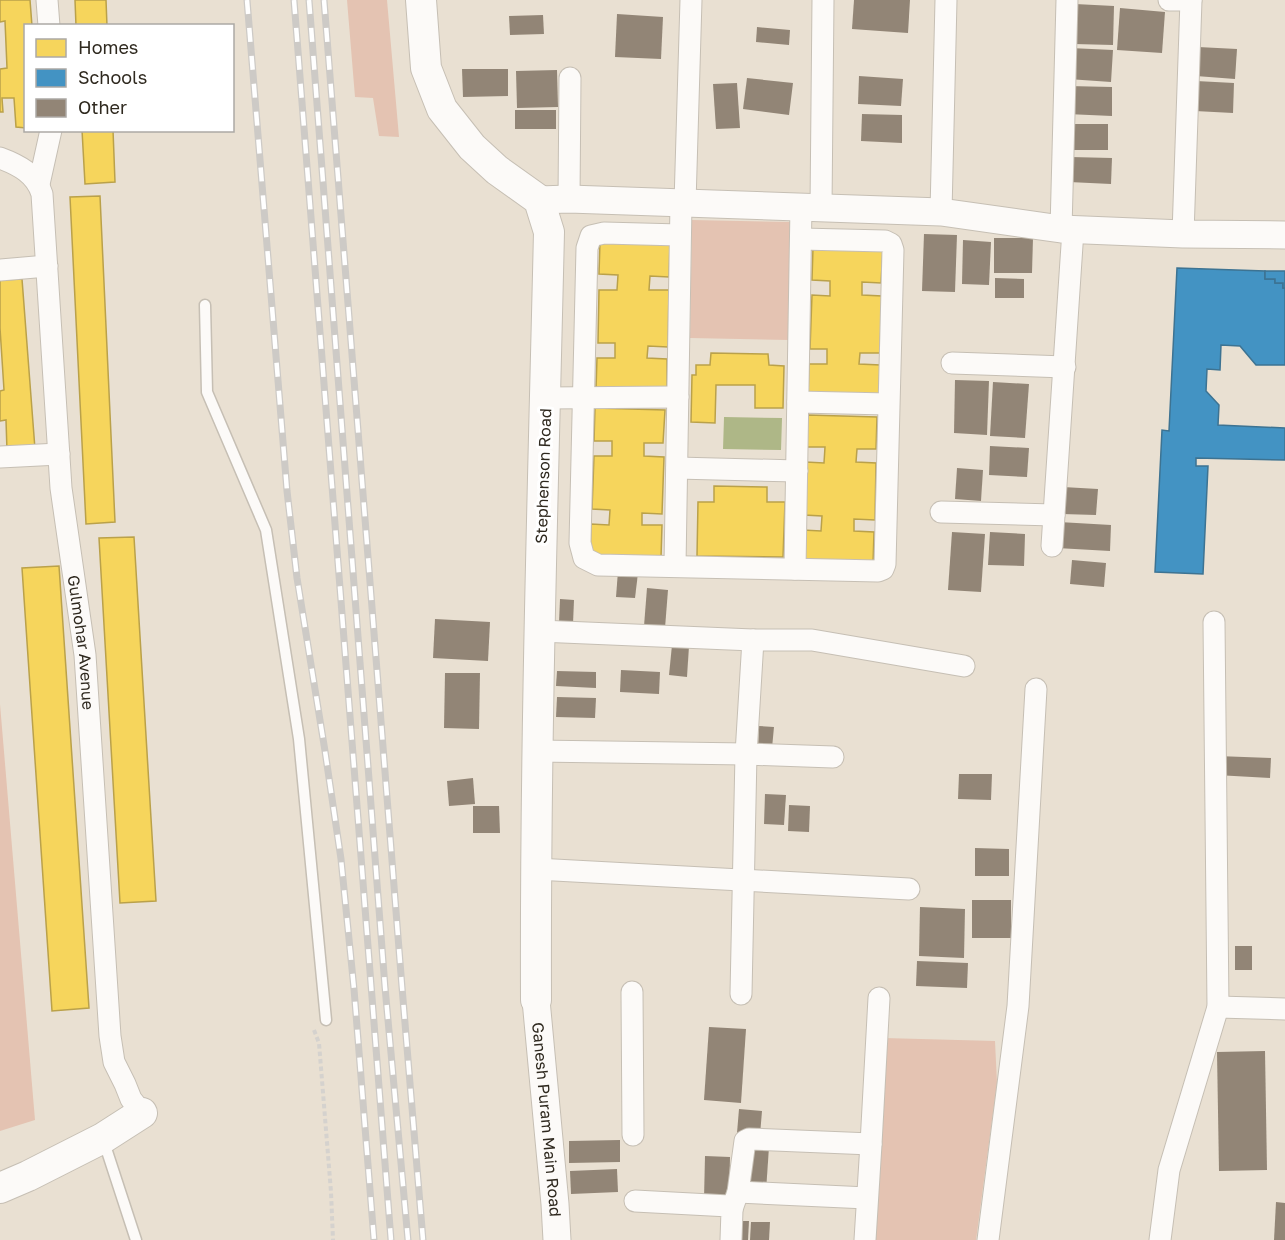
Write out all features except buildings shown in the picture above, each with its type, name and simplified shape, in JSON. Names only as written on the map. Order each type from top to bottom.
[{"type":"main road","points":[[421,0],[426,68],[442,109],[472,147],[497,170],[539,200]]},
{"type":"main road","name":"Stephenson Road","points":[[536,1000],[539,631],[549,232],[539,200]]},
{"type":"main road","points":[[0,1188],[103,1138],[136,1106]]},
{"type":"main road","points":[[0,1172],[81,1130],[136,1106]]},
{"type":"street","points":[[47,0],[49,24]]},
{"type":"street","points":[[675,566],[680,235],[692,0]]},
{"type":"street","points":[[795,569],[801,239],[811,207],[823,0]]},
{"type":"street","points":[[941,212],[946,0]]},
{"type":"street","points":[[1052,546],[1065,367],[1067,0]]},
{"type":"street","points":[[1169,0],[1191,0],[1184,234]]},
{"type":"street","points":[[569,199],[570,78]]},
{"type":"street","points":[[39,184],[51,132]]},
{"type":"street","points":[[0,158],[26,170],[39,184]]},
{"type":"street","name":"Gulmohar Avenue","points":[[39,184],[43,202],[65,521],[80,609],[85,655],[110,1036],[114,1062],[136,1106]]},
{"type":"street","points":[[539,200],[569,199],[941,212],[1067,229],[1285,235]]},
{"type":"street","points":[[680,235],[604,233],[591,236],[587,248],[580,543],[584,558],[598,565],[879,571],[885,564],[893,250],[891,244],[885,241],[801,239]]},
{"type":"street","points":[[0,270],[47,266]]},
{"type":"street","points":[[952,363],[1065,367]]},
{"type":"street","points":[[545,398],[678,397]]},
{"type":"street","points":[[798,402],[888,404]]},
{"type":"street","points":[[0,458],[59,453]]},
{"type":"street","points":[[677,468],[797,471]]},
{"type":"street","points":[[942,512],[1054,515]]},
{"type":"street","points":[[1169,1240],[1160,1240],[1169,1170],[1218,1007],[1214,622]]},
{"type":"street","points":[[539,631],[753,640],[812,640],[964,666]]},
{"type":"street","points":[[741,994],[746,754],[753,640]]},
{"type":"street","points":[[988,1240],[1018,1006],[1036,689]]},
{"type":"street","points":[[537,751],[833,757]]},
{"type":"street","points":[[536,869],[909,889]]},
{"type":"street","points":[[632,992],[633,1135]]},
{"type":"street","points":[[864,1240],[879,998]]},
{"type":"street","name":"Ganesh Puram Main Road","points":[[536,1000],[557,1240]]},
{"type":"street","points":[[1218,1007],[1285,1009]]},
{"type":"street","points":[[731,1240],[745,1141],[749,1139],[871,1144]]},
{"type":"street","points":[[635,1201],[727,1205],[735,1201],[867,1198]]},
{"type":"lane","points":[[206,304],[207,392],[266,530],[299,739],[326,1020]]},
{"type":"lane","points":[[103,1138],[136,1240]]},
{"type":"path","points":[[311,1024],[319,1043],[333,1240]]},
{"type":"shaded area","points":[[347,0],[387,0],[399,137],[379,136],[373,98],[355,97]]},
{"type":"shaded area","points":[[692,220],[792,222],[789,340],[690,338]]},
{"type":"shaded area","points":[[724,417],[782,418],[781,450],[723,449]]},
{"type":"shaded area","points":[[0,704],[35,1120],[0,1131]]},
{"type":"shaded area","points":[[884,1038],[995,1041],[997,1083],[976,1240],[868,1240]]},
{"type":"railway","points":[[247,0],[287,491],[297,578],[341,859],[374,1240]]},
{"type":"railway","points":[[294,0],[391,1240]]},
{"type":"railway","points":[[309,0],[385,987],[408,1240]]},
{"type":"railway","points":[[324,0],[423,1240]]}]
